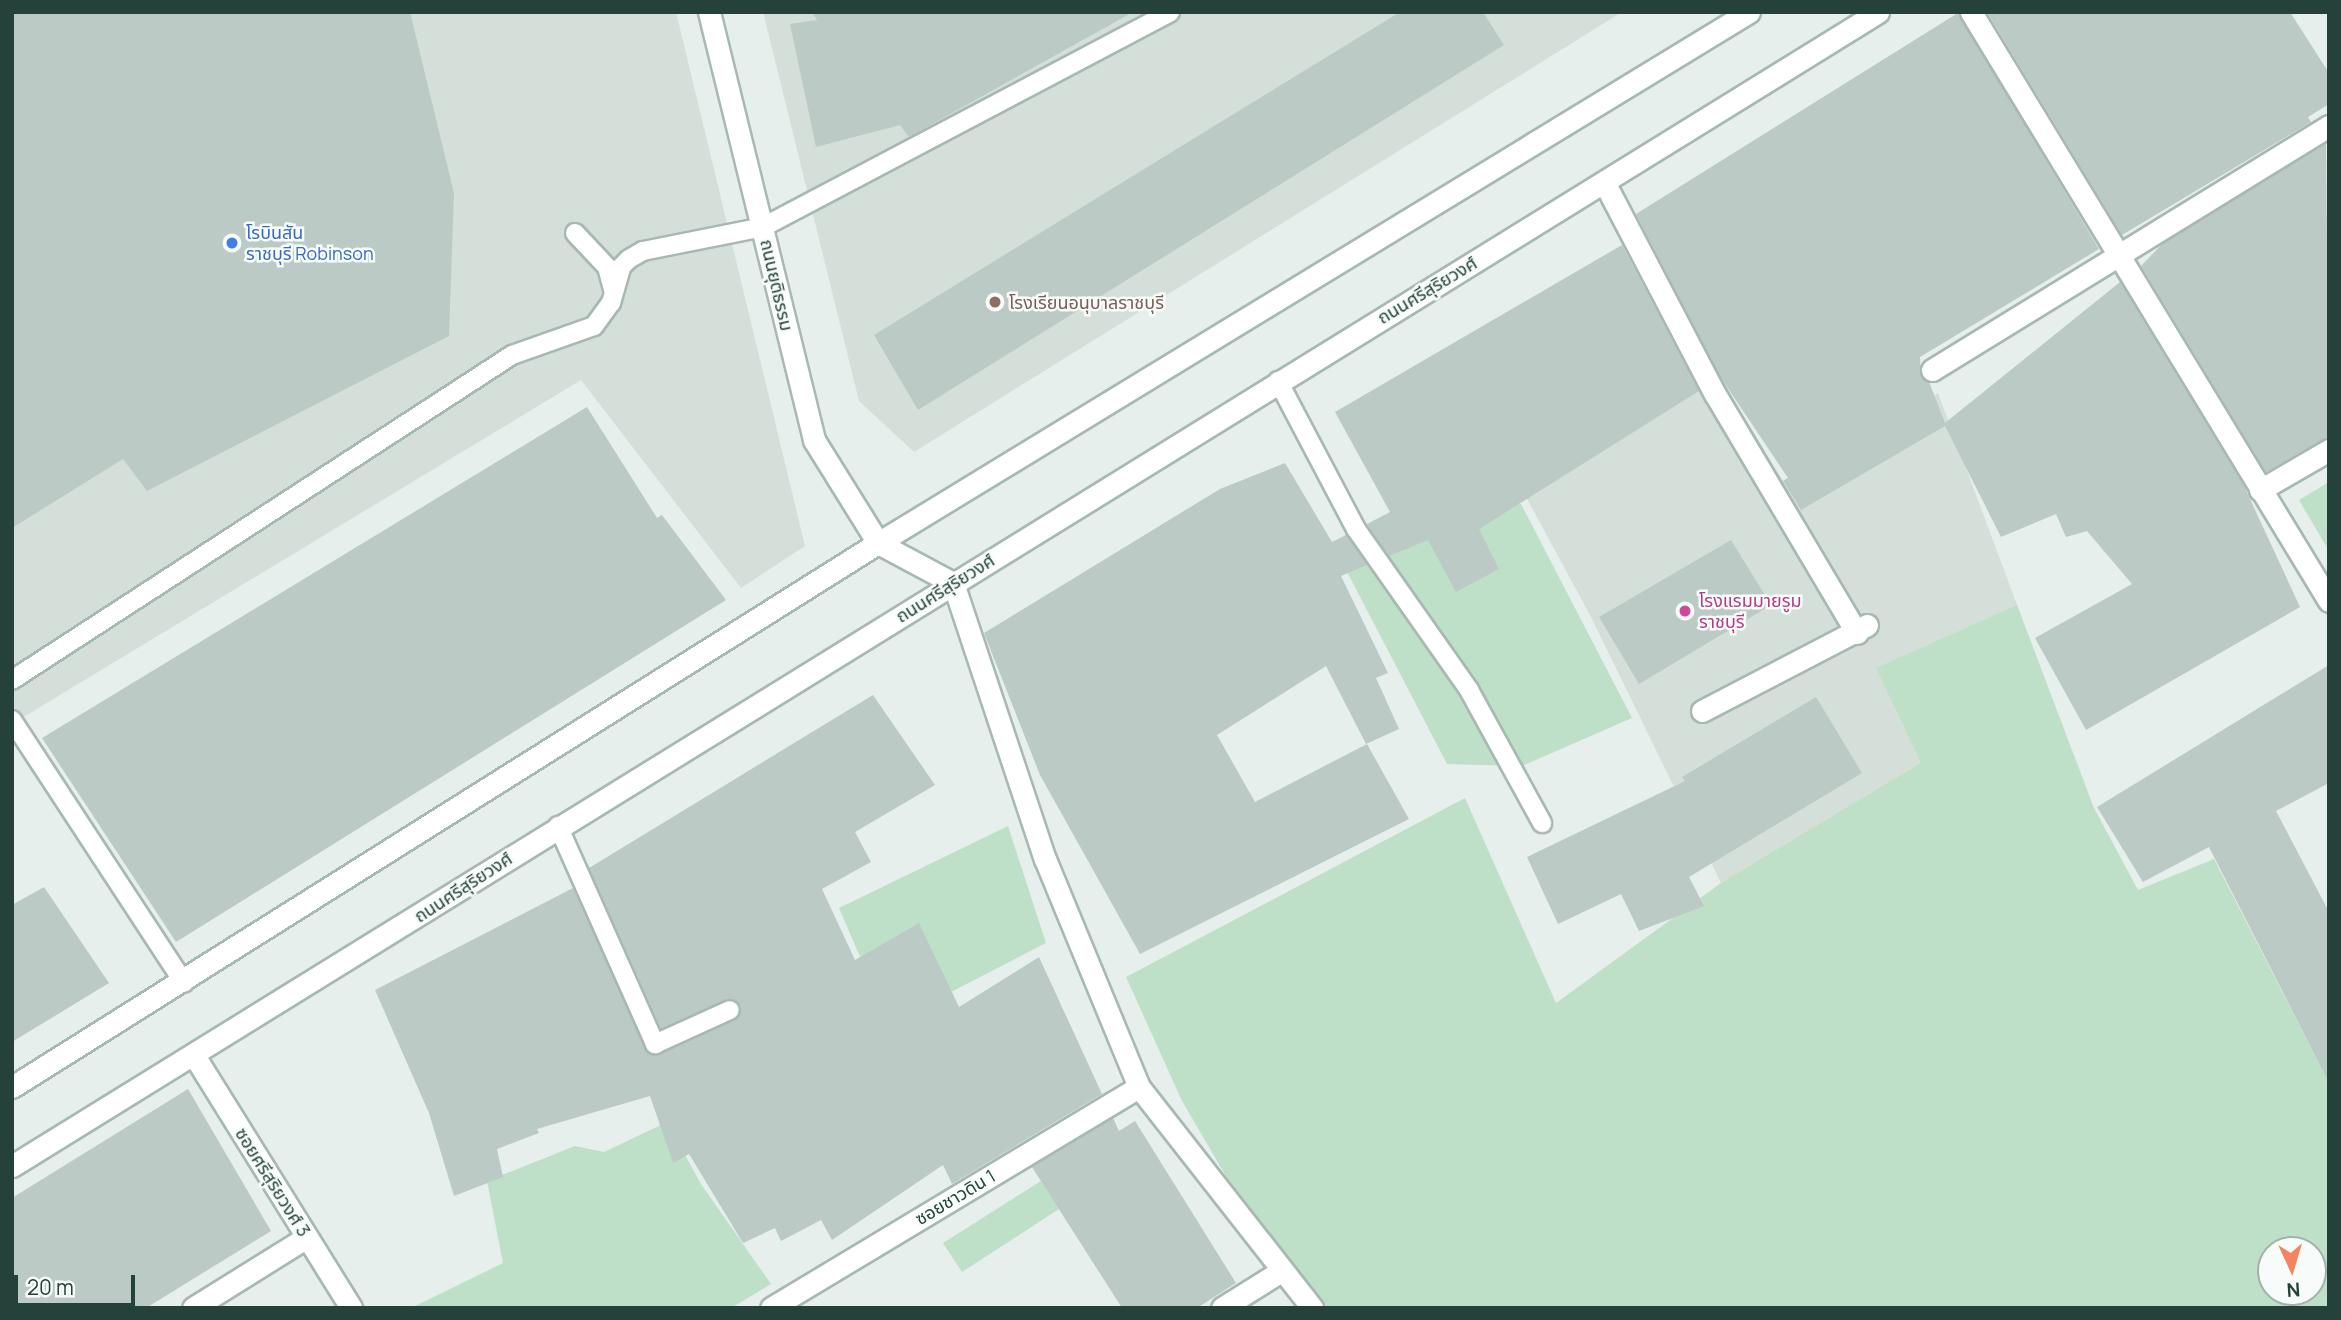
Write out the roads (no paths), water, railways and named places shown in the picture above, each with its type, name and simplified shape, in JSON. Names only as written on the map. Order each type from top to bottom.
[{"type":"street","name":"ถนนยุติธรรม","points":[[709,12],[814,440],[878,543]]},
{"type":"street","points":[[12,1087],[184,983],[878,543],[1749,12]]},
{"type":"street","name":"ถนนศรีสุริยวงศ์","points":[[12,1166],[195,1057],[558,826],[1878,12]]},
{"type":"street","points":[[1972,12],[2329,601]]},
{"type":"street","points":[[1932,370],[2329,126]]},
{"type":"street","points":[[1604,182],[1720,414],[1863,629],[1702,711]]},
{"type":"street","points":[[2260,490],[2329,450]]},
{"type":"street","points":[[878,543],[953,583],[1045,859],[1139,1087],[1312,1308]]},
{"type":"street","name":"ซอยศรีสุริยวงศ์ 3","points":[[195,1057],[351,1308]]},
{"type":"street","name":"ซอยชาวดิน 1","points":[[771,1308],[1139,1087]]},
{"type":"street","points":[[193,1308],[307,1237]]},
{"type":"street","points":[[1223,1308],[1281,1271]]},
{"type":"lane","points":[[12,680],[512,355],[594,326],[614,291],[621,267],[643,251],[763,227],[1170,12]]},
{"type":"lane","points":[[575,233],[607,267],[614,291]]},
{"type":"lane","points":[[1278,381],[1356,529],[1469,690],[1542,823]]},
{"type":"lane","points":[[12,720],[184,983]]},
{"type":"lane","points":[[558,826],[655,1044],[730,1010]]},
{"type":"place","name":"โรบินสัน ราชบุรี Robinson","points":[[232,243]]},
{"type":"place","name":"โรงเรียนอนุบาลราชบุรี","points":[[995,302]]},
{"type":"place","name":"โรงแรมมายรูม ราชบุรี","points":[[1685,611]]}]
